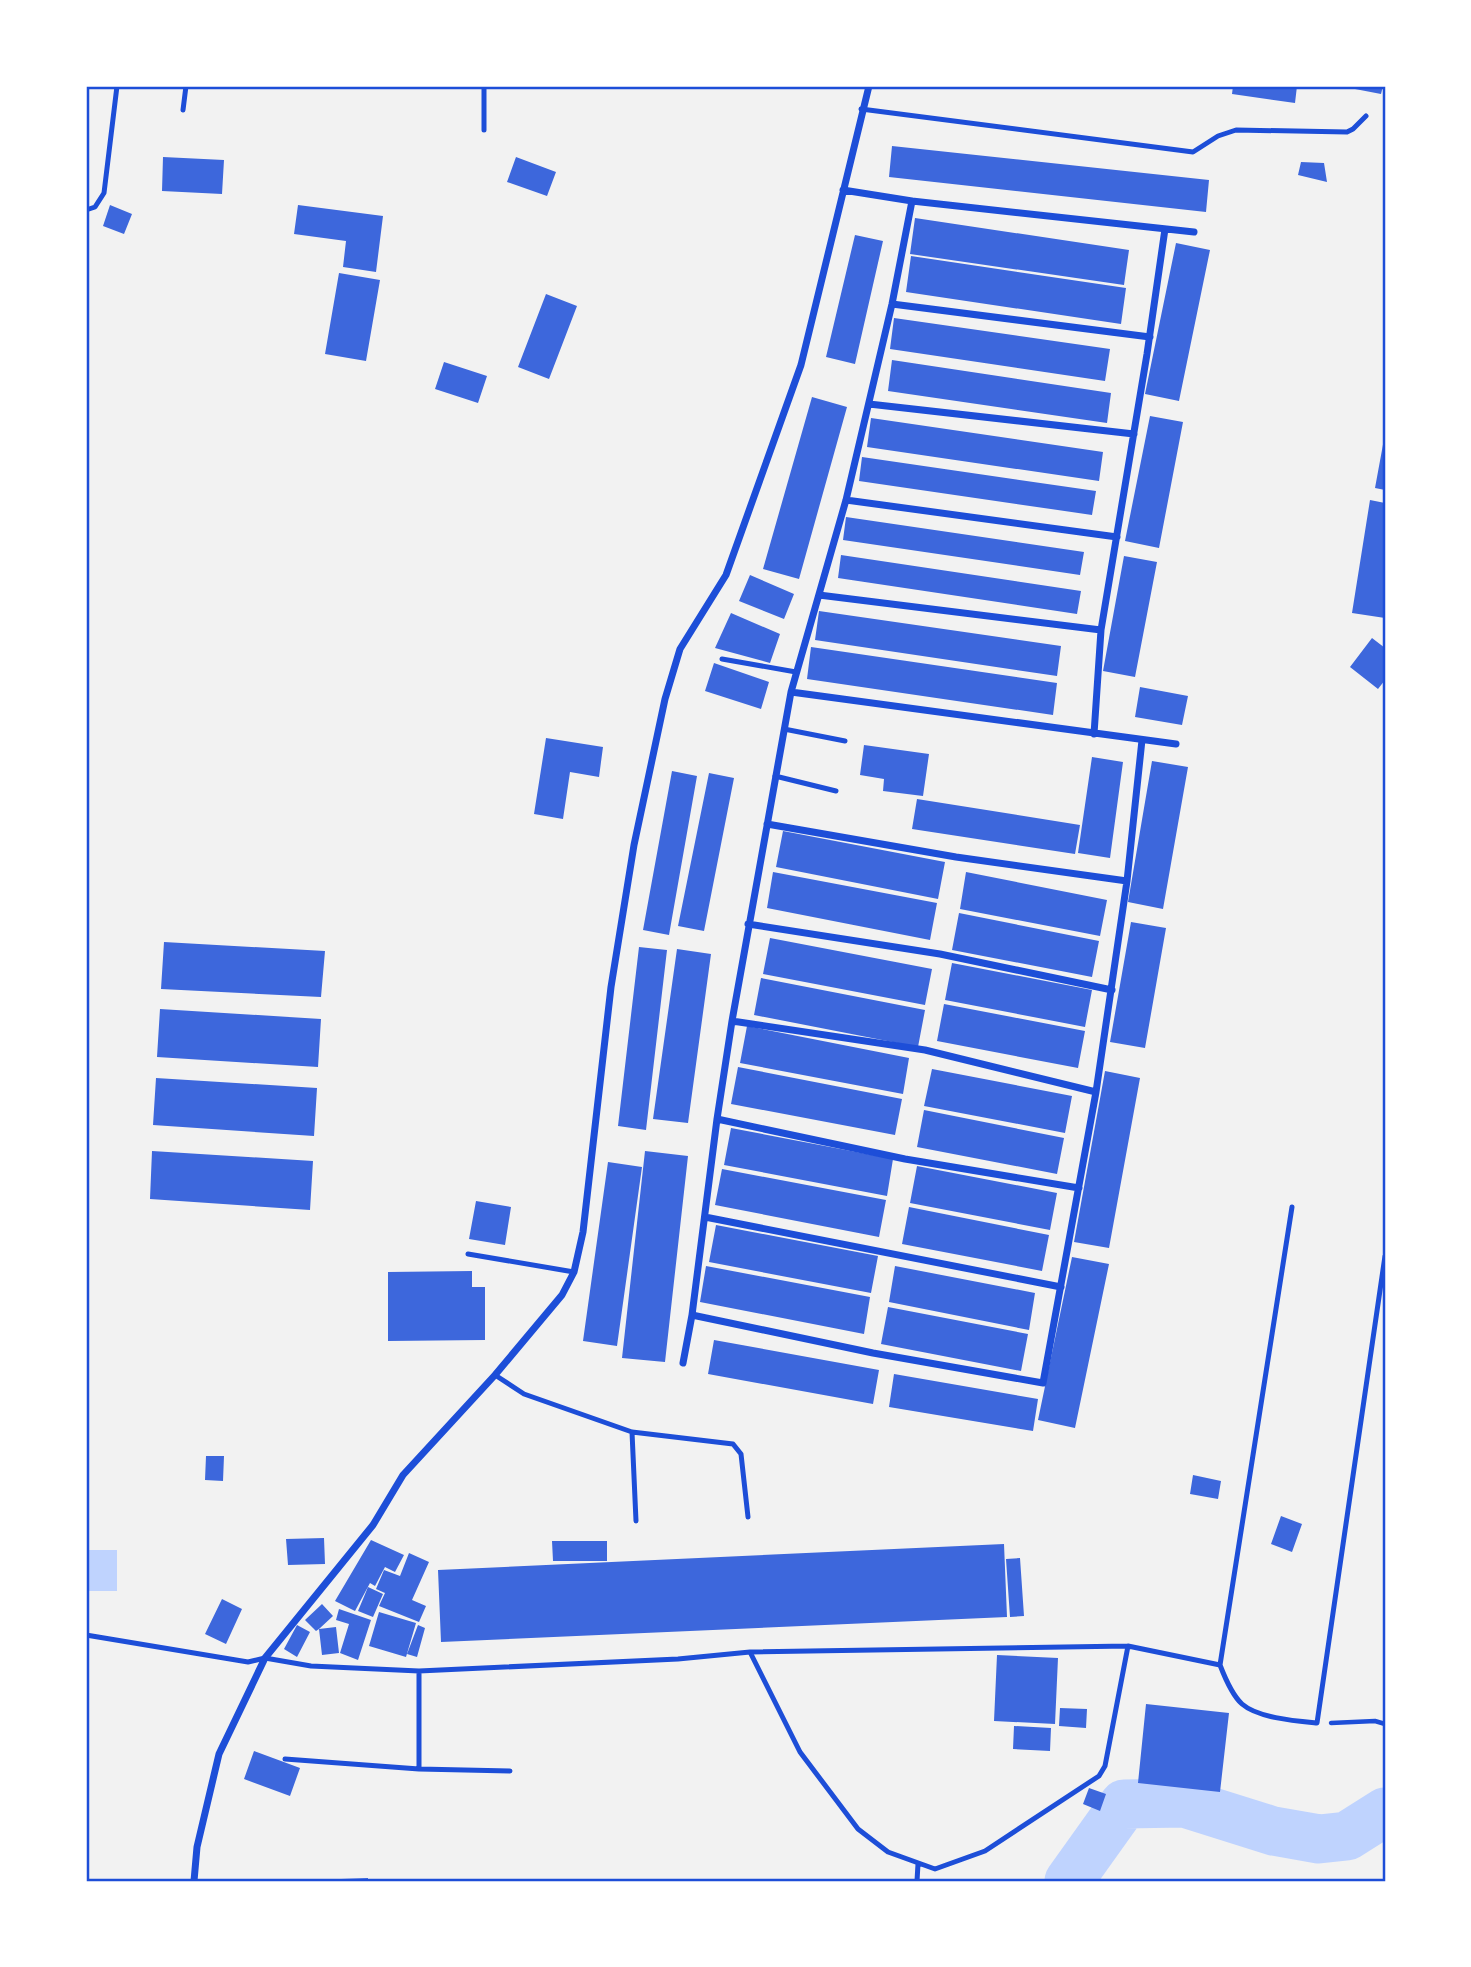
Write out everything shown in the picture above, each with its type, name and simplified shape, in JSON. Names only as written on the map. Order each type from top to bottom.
[{"type":"street","points":[[194,1881],[197,1847],[219,1754],[265,1658],[373,1525],[403,1475],[495,1375],[562,1295],[574,1272],[583,1232],[611,987],[634,845],[665,699],[680,649],[726,575],[801,365],[861,109],[869,86]]},
{"type":"street","points":[[843,190],[912,201],[1194,232]]},
{"type":"street","points":[[683,1363],[692,1315],[732,1021],[790,692],[846,500],[892,304],[912,201]]},
{"type":"street","points":[[1094,734],[1101,630],[1150,337],[1165,229]]},
{"type":"street","points":[[892,304],[1150,337]]},
{"type":"street","points":[[869,404],[1134,434]]},
{"type":"street","points":[[846,500],[1117,537]]},
{"type":"street","points":[[819,595],[1101,630]]},
{"type":"street","points":[[790,692],[1176,744]]},
{"type":"street","points":[[692,1315],[873,1353],[1043,1383],[1062,1287],[1112,990],[1142,740]]},
{"type":"street","points":[[767,824],[956,857],[1127,881]]},
{"type":"street","points":[[748,924],[940,954],[1112,990]]},
{"type":"street","points":[[732,1021],[925,1050],[1096,1092]]},
{"type":"street","points":[[717,1119],[905,1159],[1079,1188]]},
{"type":"street","points":[[705,1217],[1062,1287]]},
{"type":"lane","points":[[86,210],[95,207],[104,193],[117,86]]},
{"type":"lane","points":[[183,110],[187,86]]},
{"type":"lane","points":[[484,86],[484,130]]},
{"type":"lane","points":[[861,109],[1194,152],[1218,136],[1236,130],[1347,132],[1353,130],[1366,116]]},
{"type":"lane","points":[[722,659],[796,672]]},
{"type":"lane","points":[[784,729],[845,741]]},
{"type":"lane","points":[[775,776],[836,791]]},
{"type":"lane","points":[[1292,1207],[1220,1665],[1225,1679],[1242,1704],[1276,1719],[1317,1723],[1385,1256]]},
{"type":"lane","points":[[468,1254],[574,1272]]},
{"type":"lane","points":[[495,1375],[524,1394],[632,1432],[733,1444],[741,1454],[748,1517]]},
{"type":"lane","points":[[632,1432],[636,1521]]},
{"type":"lane","points":[[86,1635],[248,1662],[265,1658],[310,1666],[419,1671],[678,1659],[750,1652],[1128,1646],[1220,1665]]},
{"type":"lane","points":[[750,1652],[800,1752],[858,1829],[888,1852],[935,1869],[985,1851],[1099,1776],[1105,1766],[1128,1646]]},
{"type":"lane","points":[[419,1671],[419,1769]]},
{"type":"lane","points":[[285,1759],[419,1769],[510,1771]]},
{"type":"lane","points":[[917,1881],[918,1864]]},
{"type":"path","points":[[1317,1723],[1375,1721],[1385,1724]]},
{"type":"water","points":[[86,1550],[117,1550],[117,1591],[86,1591]]},
{"type":"building","points":[[1233,86],[1297,86],[1295,103],[1232,94]]},
{"type":"building","points":[[1356,86],[1383,86],[1381,94],[1355,89]]},
{"type":"building","points":[[892,146],[1209,180],[1206,212],[889,177]]},
{"type":"building","points":[[163,157],[224,160],[222,194],[162,191]]},
{"type":"building","points":[[516,157],[556,172],[547,196],[507,182]]},
{"type":"building","points":[[1301,162],[1324,163],[1327,182],[1298,175]]},
{"type":"building","points":[[110,205],[132,214],[124,234],[103,226]]},
{"type":"building","points":[[298,205],[383,216],[376,272],[343,267],[346,241],[294,234]]},
{"type":"building","points":[[915,218],[1129,250],[1124,285],[910,254]]},
{"type":"building","points":[[855,235],[883,241],[855,364],[826,357]]},
{"type":"building","points":[[1176,243],[1210,250],[1179,401],[1145,394]]},
{"type":"building","points":[[911,256],[1126,288],[1121,324],[906,292]]},
{"type":"building","points":[[339,273],[380,280],[366,361],[325,354]]},
{"type":"building","points":[[546,294],[577,306],[549,379],[518,367]]},
{"type":"building","points":[[894,318],[1110,349],[1105,381],[890,349]]},
{"type":"building","points":[[892,360],[1111,393],[1107,423],[888,391]]},
{"type":"building","points":[[444,362],[487,376],[478,403],[435,389]]},
{"type":"building","points":[[812,397],[847,407],[799,579],[763,569]]},
{"type":"building","points":[[1150,416],[1183,422],[1159,548],[1125,541]]},
{"type":"building","points":[[871,418],[1103,452],[1099,481],[867,447]]},
{"type":"building","points":[[1385,439],[1385,490],[1375,488]]},
{"type":"building","points":[[862,457],[1096,491],[1092,515],[859,481]]},
{"type":"building","points":[[1370,500],[1385,503],[1385,618],[1352,613]]},
{"type":"building","points":[[846,517],[1084,552],[1080,575],[843,540]]},
{"type":"building","points":[[841,555],[1081,591],[1077,614],[838,578]]},
{"type":"building","points":[[1124,556],[1157,562],[1135,677],[1103,671]]},
{"type":"building","points":[[750,575],[794,594],[784,619],[739,601]]},
{"type":"building","points":[[819,611],[1061,646],[1057,676],[815,640]]},
{"type":"building","points":[[731,613],[780,634],[770,663],[715,648]]},
{"type":"building","points":[[1372,638],[1385,648],[1385,680],[1378,689],[1350,667]]},
{"type":"building","points":[[811,647],[1057,683],[1053,715],[807,679]]},
{"type":"building","points":[[714,663],[769,682],[761,709],[705,691]]},
{"type":"building","points":[[1140,687],[1188,696],[1182,725],[1135,717]]},
{"type":"building","points":[[546,738],[603,747],[599,777],[570,772],[563,819],[534,814]]},
{"type":"building","points":[[864,745],[929,754],[923,796],[883,791],[884,779],[860,775]]},
{"type":"building","points":[[1092,757],[1123,762],[1110,858],[1078,853]]},
{"type":"building","points":[[1152,761],[1188,767],[1163,909],[1128,902]]},
{"type":"building","points":[[672,771],[697,776],[669,935],[643,930]]},
{"type":"building","points":[[709,773],[734,778],[704,931],[678,926]]},
{"type":"building","points":[[917,799],[1080,825],[1075,854],[912,829]]},
{"type":"building","points":[[783,831],[945,862],[938,899],[776,867]]},
{"type":"building","points":[[773,872],[937,903],[930,940],[767,908]]},
{"type":"building","points":[[966,872],[1107,900],[1100,936],[960,909]]},
{"type":"building","points":[[959,913],[1099,941],[1092,977],[952,950]]},
{"type":"building","points":[[1131,922],[1166,928],[1145,1048],[1110,1042]]},
{"type":"building","points":[[770,938],[932,969],[925,1005],[763,974]]},
{"type":"building","points":[[164,942],[325,951],[321,997],[161,989]]},
{"type":"building","points":[[639,947],[667,950],[646,1130],[618,1126]]},
{"type":"building","points":[[677,949],[711,954],[688,1123],[653,1119]]},
{"type":"building","points":[[952,963],[1092,990],[1085,1027],[945,1000]]},
{"type":"building","points":[[761,978],[925,1010],[918,1047],[754,1015]]},
{"type":"building","points":[[944,1004],[1085,1031],[1078,1068],[937,1041]]},
{"type":"building","points":[[160,1009],[321,1019],[318,1067],[157,1057]]},
{"type":"building","points":[[747,1026],[909,1058],[903,1094],[740,1063]]},
{"type":"building","points":[[738,1067],[902,1099],[895,1135],[731,1104]]},
{"type":"building","points":[[932,1069],[1072,1096],[1065,1133],[924,1106]]},
{"type":"building","points":[[1105,1071],[1140,1078],[1109,1248],[1074,1242]]},
{"type":"building","points":[[156,1078],[317,1088],[314,1136],[153,1125]]},
{"type":"building","points":[[924,1110],[1064,1138],[1057,1174],[917,1147]]},
{"type":"building","points":[[731,1128],[893,1159],[887,1196],[724,1165]]},
{"type":"building","points":[[152,1151],[313,1161],[310,1210],[150,1199]]},
{"type":"building","points":[[645,1151],[688,1156],[665,1362],[622,1358]]},
{"type":"building","points":[[608,1162],[642,1167],[617,1346],[583,1341]]},
{"type":"building","points":[[917,1166],[1057,1193],[1050,1230],[910,1203]]},
{"type":"building","points":[[722,1169],[886,1200],[879,1237],[715,1205]]},
{"type":"building","points":[[476,1201],[511,1207],[505,1245],[469,1239]]},
{"type":"building","points":[[909,1207],[1049,1235],[1042,1271],[902,1244]]},
{"type":"building","points":[[716,1225],[878,1256],[871,1293],[709,1262]]},
{"type":"building","points":[[1072,1257],[1109,1264],[1075,1428],[1038,1420]]},
{"type":"building","points":[[706,1266],[870,1297],[864,1334],[700,1302]]},
{"type":"building","points":[[895,1266],[1035,1293],[1029,1330],[889,1302]]},
{"type":"building","points":[[472,1271],[472,1287],[485,1287],[485,1340],[388,1341],[388,1272]]},
{"type":"building","points":[[888,1307],[1028,1334],[1021,1371],[881,1344]]},
{"type":"building","points":[[714,1340],[879,1370],[873,1404],[708,1374]]},
{"type":"building","points":[[894,1374],[1038,1399],[1033,1431],[889,1407]]},
{"type":"building","points":[[206,1456],[224,1456],[223,1481],[205,1480]]},
{"type":"building","points":[[1193,1475],[1221,1481],[1218,1499],[1190,1494]]},
{"type":"building","points":[[1281,1516],[1302,1524],[1292,1552],[1271,1544]]},
{"type":"building","points":[[324,1538],[325,1564],[288,1565],[286,1539]]},
{"type":"building","points":[[371,1540],[404,1555],[395,1572],[385,1567],[375,1586],[370,1583],[355,1611],[335,1601]]},
{"type":"building","points":[[552,1541],[607,1541],[607,1561],[553,1561]]},
{"type":"building","points":[[1004,1544],[1007,1617],[441,1642],[438,1570]]},
{"type":"building","points":[[409,1553],[429,1562],[412,1600],[426,1606],[419,1622],[379,1606],[385,1593],[376,1589],[384,1570],[400,1576]]},
{"type":"building","points":[[1020,1558],[1024,1616],[1010,1617],[1006,1559]]},
{"type":"building","points":[[368,1587],[383,1594],[373,1617],[358,1611]]},
{"type":"building","points":[[222,1599],[242,1609],[226,1644],[205,1634]]},
{"type":"building","points":[[322,1604],[333,1616],[316,1631],[305,1620]]},
{"type":"building","points":[[339,1609],[371,1620],[358,1660],[340,1653],[349,1624],[336,1620]]},
{"type":"building","points":[[379,1612],[416,1623],[406,1657],[369,1646]]},
{"type":"building","points":[[297,1625],[310,1632],[297,1657],[284,1649]]},
{"type":"building","points":[[418,1625],[425,1628],[417,1657],[407,1654]]},
{"type":"building","points":[[336,1627],[339,1653],[322,1655],[319,1629]]},
{"type":"building","points":[[997,1655],[1058,1658],[1055,1724],[994,1721]]},
{"type":"building","points":[[1146,1704],[1229,1713],[1220,1792],[1138,1783]]},
{"type":"building","points":[[1060,1708],[1087,1709],[1086,1728],[1059,1726]]},
{"type":"building","points":[[1014,1726],[1051,1728],[1050,1751],[1013,1749]]},
{"type":"building","points":[[254,1751],[300,1768],[290,1796],[244,1779]]},
{"type":"building","points":[[1089,1788],[1106,1794],[1100,1811],[1083,1804]]},
{"type":"building","points":[[368,1878],[368,1881],[341,1881],[341,1879]]},
{"type":"waterway","points":[[1069,1881],[1124,1804],[1184,1803],[1273,1831],[1319,1839],[1347,1836],[1385,1812]]}]
